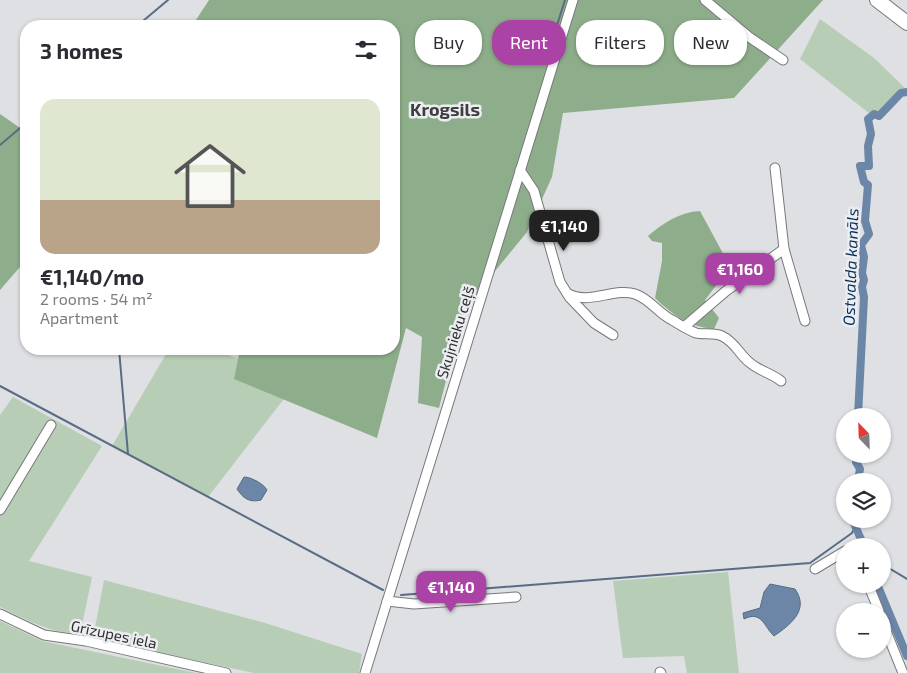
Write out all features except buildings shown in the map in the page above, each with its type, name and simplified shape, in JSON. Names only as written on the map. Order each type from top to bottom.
[{"type":"main road","points":[[877,0],[907,23]]},
{"type":"street","name":"Skujnieku ceļš","points":[[365,673],[573,0]]},
{"type":"street","points":[[706,0],[749,37],[783,60]]},
{"type":"street","points":[[775,168],[784,250],[805,320]]},
{"type":"street","points":[[520,170],[534,191],[560,282],[567,293],[594,323],[613,336]]},
{"type":"street","points":[[684,327],[726,290],[784,250]]},
{"type":"street","points":[[567,293],[573,297],[633,293],[695,333],[720,335],[734,343],[747,361],[761,372],[772,374],[781,381]]},
{"type":"street","points":[[0,510],[51,425]]},
{"type":"street","points":[[815,569],[836,556]]},
{"type":"street","points":[[387,601],[414,604],[516,597]]},
{"type":"street","name":"Grīzupes iela","points":[[0,614],[44,634],[86,641],[226,673]]},
{"type":"street","points":[[891,643],[903,673]]},
{"type":"green space","points":[[209,0],[823,0],[734,98],[563,113],[552,177],[527,232],[464,309],[439,408],[418,403],[422,337],[406,328],[400,351],[400,20],[196,20]]},
{"type":"green space","points":[[820,19],[874,58],[905,88],[874,117],[800,59]]},
{"type":"green space","points":[[0,114],[20,128],[20,267],[0,290]]},
{"type":"green space","points":[[700,211],[726,259],[721,279],[705,300],[719,318],[714,329],[689,323],[668,310],[655,298],[662,261],[662,243],[652,241],[648,236],[672,219]]},
{"type":"green space","points":[[165,355],[228,355],[293,375],[297,382],[208,497],[112,446]]},
{"type":"green space","points":[[239,355],[399,355],[377,438],[234,379]]},
{"type":"green space","points":[[13,397],[102,446],[29,561],[92,577],[81,630],[63,632],[40,626],[0,607],[0,415]]},
{"type":"green space","points":[[728,572],[739,673],[687,673],[684,656],[623,658],[613,581]]},
{"type":"green space","points":[[104,580],[265,623],[362,654],[359,673],[254,673],[100,640],[94,633]]},
{"type":"green space","points":[[0,621],[42,641],[196,673],[0,673]]},
{"type":"water","points":[[244,477],[260,483],[267,490],[261,500],[250,500],[239,492],[237,489]]},
{"type":"water","points":[[770,584],[795,589],[800,604],[799,610],[792,622],[774,636],[759,618],[750,617],[744,619],[743,613],[760,608],[764,592]]},
{"type":"waterway","points":[[144,20],[168,0]]},
{"type":"waterway","points":[[559,20],[565,0]]},
{"type":"waterway","name":"Ostvalda kanāls","points":[[858,408],[864,297],[862,287],[864,280],[862,273],[864,257],[861,245],[869,234],[865,221],[868,185],[864,182],[860,166],[869,166],[868,146],[871,134],[868,119],[874,114],[879,116],[901,93],[907,92]]},
{"type":"waterway","points":[[0,145],[20,128]]},
{"type":"waterway","points":[[120,355],[128,454]]},
{"type":"waterway","points":[[0,386],[383,590]]},
{"type":"waterway","name":"Ostvalda kanāls","points":[[857,463],[860,469],[859,473]]},
{"type":"waterway","points":[[401,595],[810,563],[852,533],[854,528]]},
{"type":"waterway","name":"Ostvalda kanāls","points":[[856,528],[860,538]]},
{"type":"waterway","points":[[891,569],[907,579]]},
{"type":"waterway","name":"Ostvalda kanāls","points":[[881,593],[907,656]]},
{"type":"district","name":"Krogsils","points":[[445,109]]}]
